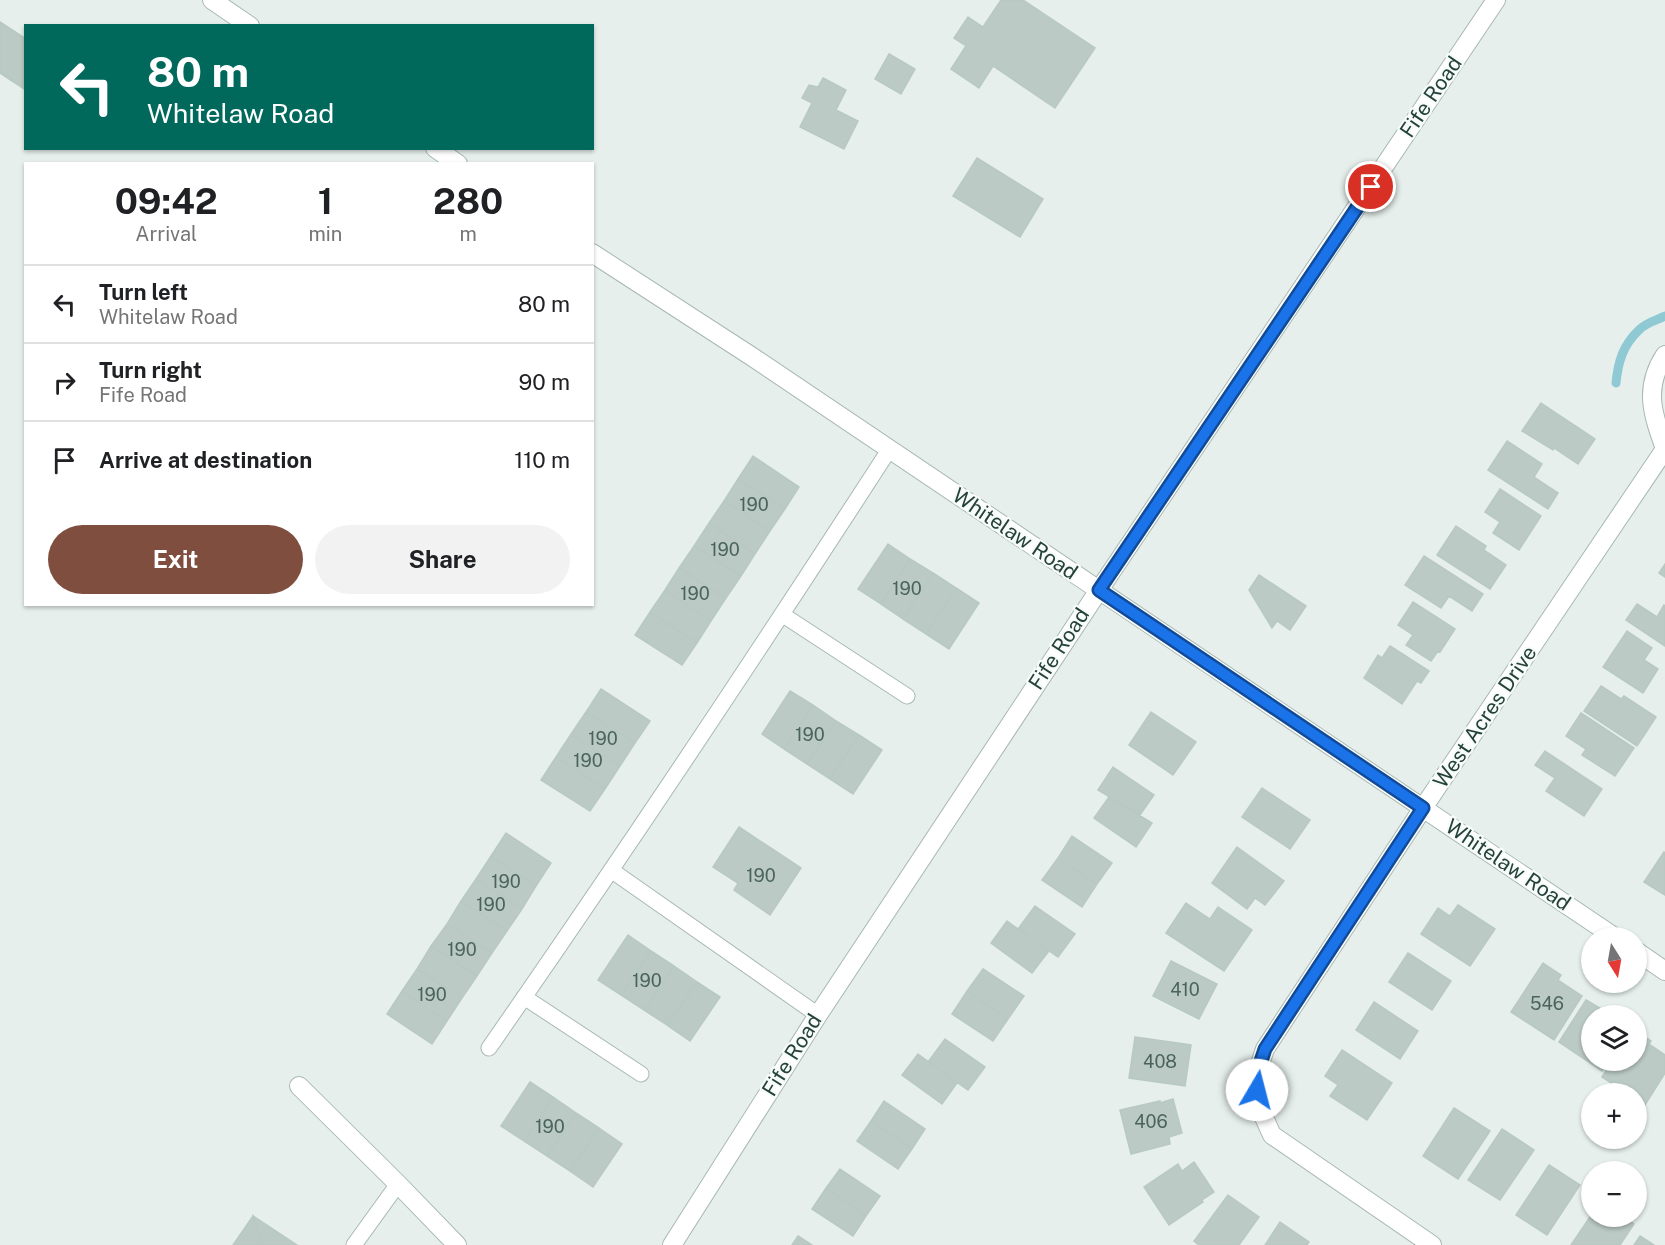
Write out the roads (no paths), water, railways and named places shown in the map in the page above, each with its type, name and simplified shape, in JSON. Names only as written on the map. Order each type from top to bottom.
[{"type":"street","points":[[212,0],[247,24]]},
{"type":"street","name":"Fife Road","points":[[672,1245],[818,1015],[1099,590],[1496,0]]},
{"type":"street","points":[[438,150],[455,162]]},
{"type":"street","name":"Whitelaw Road","points":[[594,254],[751,356],[1600,927]]},
{"type":"street","name":"West Acres Drive","points":[[1432,1245],[1272,1135],[1258,1104],[1256,1076],[1265,1049],[1423,808],[1665,449],[1653,414],[1651,392],[1655,372],[1665,355]]},
{"type":"street","points":[[1647,959],[1665,971]]},
{"type":"street","points":[[299,1086],[457,1245]]},
{"type":"lane","points":[[489,1048],[783,615],[889,450]]},
{"type":"lane","points":[[783,615],[907,696]]},
{"type":"lane","points":[[611,870],[818,1015]]},
{"type":"lane","points":[[524,997],[641,1074]]},
{"type":"lane","points":[[354,1245],[398,1184]]},
{"type":"waterway","points":[[1616,383],[1620,361],[1629,342],[1644,325],[1665,316]]}]
